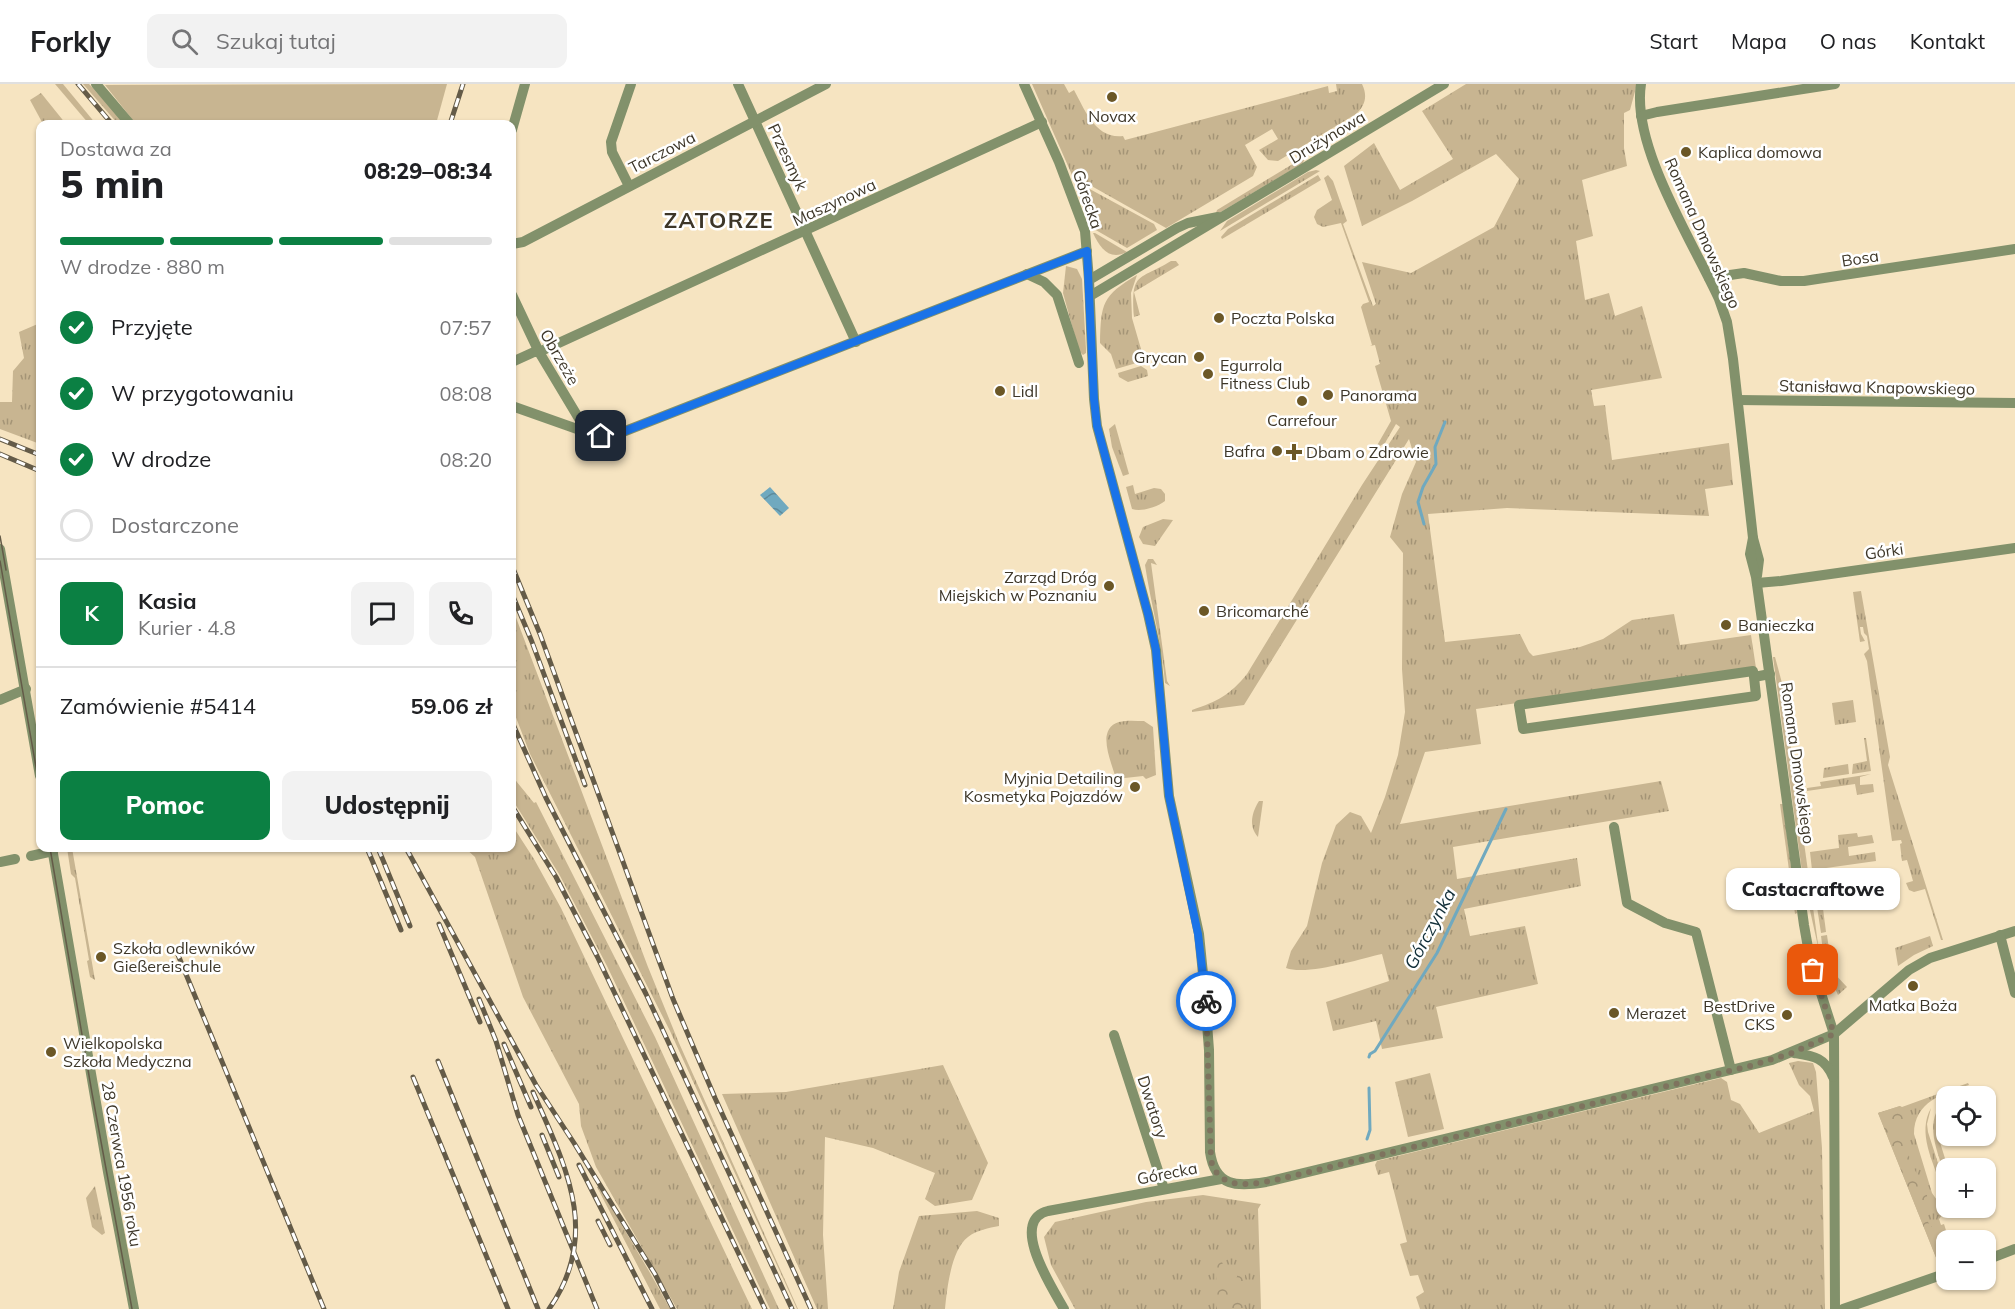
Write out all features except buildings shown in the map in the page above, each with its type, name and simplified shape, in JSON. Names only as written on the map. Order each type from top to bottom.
[{"type":"street","points":[[515,120],[525,84]]},
{"type":"street","points":[[629,186],[612,152],[611,142],[631,84]]},
{"type":"street","name":"Przesmyk","points":[[738,84],[856,342]]},
{"type":"street","name":"Tarczowa","points":[[516,243],[524,242],[826,84]]},
{"type":"street","name":"Górecka","points":[[1024,84],[1081,217],[1087,251],[1097,426],[1153,632],[1158,664],[1169,796],[1198,934],[1207,1025],[1210,1152],[1212,1165],[1221,1179],[1046,1212],[1035,1219],[1032,1229],[1035,1250],[1046,1277],[1064,1309]]},
{"type":"street","name":"Drużynowa","points":[[1090,296],[1444,84]]},
{"type":"street","name":"Romana Dmowskiego","points":[[1641,84],[1641,116],[1652,157],[1719,299],[1726,322],[1738,400],[1753,538],[1759,560],[1757,580],[1807,945],[1834,1034],[1835,1309]]},
{"type":"street","points":[[1641,116],[1836,84]]},
{"type":"street","points":[[97,86],[127,120]]},
{"type":"street","name":"Maszynowa","points":[[516,360],[539,352],[1042,122]]},
{"type":"street","name":"Drużynowa","points":[[1089,280],[1177,228],[1201,220],[1224,216]]},
{"type":"street","name":"Bosa","points":[[1709,278],[1744,273],[1781,281],[1804,281],[2015,249]]},
{"type":"street","points":[[516,407],[601,436],[615,435],[1087,251]]},
{"type":"street","points":[[1027,274],[1044,282],[1057,295],[1079,363]]},
{"type":"street","name":"Obrzeże","points":[[516,303],[539,352],[587,432]]},
{"type":"street","name":"Stanisława Knapowskiego","points":[[1738,400],[2015,403]]},
{"type":"street","name":"Górki","points":[[1757,580],[1830,574],[2015,548]]},
{"type":"street","points":[[0,554],[36,751]]},
{"type":"street","points":[[1753,671],[1754,676],[1756,696],[1523,729],[1519,705],[1753,671]]},
{"type":"street","points":[[1754,676],[1770,674]]},
{"type":"street","points":[[0,700],[26,688]]},
{"type":"street","points":[[1614,826],[1628,903],[1665,923],[1696,932],[1731,1070]]},
{"type":"street","points":[[31,856],[44,852]]},
{"type":"street","name":"28 Czerwca 1956 roku","points":[[54,852],[108,1172],[134,1309]]},
{"type":"street","points":[[0,862],[15,859]]},
{"type":"street","points":[[1221,1179],[1232,1184],[1266,1182],[1731,1070],[1792,1053],[1834,1034],[1919,963],[1941,953],[2015,931]]},
{"type":"street","points":[[2000,935],[2015,993]]},
{"type":"street","name":"Dwatory","points":[[1114,1035],[1164,1189]]},
{"type":"street","points":[[1792,1053],[1820,1058],[1830,1070],[1834,1080]]},
{"type":"street","points":[[1996,1256],[2015,1249]]},
{"type":"street","points":[[1844,1309],[1936,1277]]},
{"type":"green space","points":[[55,84],[63,84],[93,120],[86,120]]},
{"type":"green space","points":[[83,84],[89,84],[122,120],[114,120]]},
{"type":"green space","points":[[447,84],[437,120],[133,120],[105,85]]},
{"type":"green space","points":[[1032,84],[1064,84],[1069,93],[1074,90],[1092,122],[1098,128],[1113,136],[1123,136],[1125,140],[1328,86],[1329,93],[1337,91],[1336,84],[1362,84],[1365,97],[1362,108],[1356,114],[1278,161],[1268,160],[1259,150],[1278,139],[1272,129],[1245,145],[1257,167],[1253,176],[1166,228],[1072,175]]},
{"type":"green space","points":[[1466,84],[1637,84],[1630,110],[1624,113],[1624,148],[1627,166],[1582,180],[1593,236],[1576,241],[1585,300],[1609,293],[1615,316],[1642,306],[1662,378],[1591,390],[1594,406],[1605,405],[1612,460],[1729,443],[1733,485],[1705,489],[1709,516],[1507,508],[1428,514],[1445,642],[1520,634],[1533,656],[1580,647],[1603,639],[1632,620],[1674,614],[1680,645],[1751,635],[1756,668],[1476,709],[1481,744],[1425,752],[1400,824],[1661,781],[1669,811],[1453,847],[1457,879],[1577,858],[1581,886],[1464,909],[1470,936],[1525,926],[1538,984],[1436,1007],[1443,1038],[1382,1049],[1376,1021],[1333,1031],[1326,1002],[1389,981],[1382,954],[1307,970],[1286,968],[1291,951],[1307,926],[1322,863],[1336,825],[1350,812],[1361,816],[1371,833],[1398,755],[1405,712],[1402,669],[1403,553],[1390,537],[1402,494],[1416,462],[1409,439],[1244,705],[1192,712],[1192,710],[1223,696],[1247,674],[1400,427],[1396,424],[1385,443],[1375,449],[1391,421],[1375,366],[1380,364],[1375,345],[1370,346],[1372,345],[1361,307],[1369,302],[1341,223],[1323,227],[1317,224],[1314,217],[1317,210],[1332,200],[1324,178],[1328,175],[1333,181],[1347,221],[1343,224],[1373,306],[1376,304],[1362,262],[1411,273],[1494,227],[1519,179],[1496,154],[1362,226],[1344,166],[1374,143],[1400,190],[1453,159],[1422,111]]},
{"type":"green space","points":[[41,93],[63,120],[41,120],[30,100]]},
{"type":"green space","points":[[1301,159],[1304,160],[1303,163],[1216,213],[1217,210]]},
{"type":"green space","points":[[1320,171],[1220,231],[1227,221],[1308,172]]},
{"type":"green space","points":[[1318,175],[1321,180],[1222,239],[1221,237],[1228,229]]},
{"type":"green space","points":[[1075,181],[1154,224],[1157,230],[1127,248],[1094,229]]},
{"type":"green space","points":[[1093,233],[1127,252],[1115,255],[1106,252]]},
{"type":"green space","points":[[1171,261],[1176,261],[1179,265],[1134,292],[1139,279]]},
{"type":"green space","points":[[1066,266],[1077,269],[1082,279],[1086,349],[1083,355],[1079,351],[1063,293]]},
{"type":"green space","points":[[1137,275],[1131,293],[1132,318],[1143,356],[1140,362],[1116,369],[1111,354],[1100,343],[1103,309],[1110,295]]},
{"type":"green space","points":[[1134,292],[1140,315],[1134,317],[1133,302]]},
{"type":"green space","points":[[36,325],[36,442],[0,429],[0,402],[12,402],[13,371],[24,358],[19,332]]},
{"type":"green space","points":[[1141,366],[1147,370],[1148,376],[1128,382],[1119,377],[1118,373]]},
{"type":"green space","points":[[1115,424],[1129,474],[1123,476],[1112,447],[1109,429]]},
{"type":"green space","points":[[1133,485],[1135,494],[1154,488],[1161,489],[1165,494],[1165,501],[1149,508],[1132,509],[1126,487]]},
{"type":"green space","points":[[1163,519],[1173,520],[1155,546],[1143,544],[1139,537],[1143,527]]},
{"type":"green space","points":[[1148,559],[1153,559],[1157,565],[1151,563],[1167,681],[1170,686],[1165,683],[1145,565]]},
{"type":"green space","points":[[1861,591],[1890,757],[1888,765],[1943,940],[1941,940],[1925,889],[1914,892],[1909,890],[1906,883],[1913,881],[1907,860],[1902,861],[1901,840],[1892,841],[1867,661],[1864,654],[1869,649],[1867,636],[1863,627],[1860,627],[1865,641],[1860,642],[1853,592]]},
{"type":"green space","points":[[516,618],[648,967],[679,1043],[798,1309],[670,1031],[530,754],[516,717]]},
{"type":"green space","points":[[1773,657],[1775,657],[1782,683],[1819,951],[1803,879]]},
{"type":"green space","points":[[1853,700],[1856,722],[1835,725],[1832,703]]},
{"type":"green space","points":[[1144,721],[1153,727],[1156,775],[1146,779],[1143,776],[1116,779],[1107,747],[1108,732],[1119,722]]},
{"type":"green space","points":[[1864,738],[1866,738],[1871,771],[1852,774],[1853,764],[1867,761]]},
{"type":"green space","points":[[1848,764],[1849,774],[1823,778],[1824,768]]},
{"type":"green space","points":[[1871,774],[1860,777],[1860,785],[1873,784],[1874,792],[1857,795],[1855,784],[1807,791],[1807,788],[1821,786],[1820,782]]},
{"type":"green space","points":[[516,781],[534,803],[536,802],[655,1037],[779,1309],[770,1309],[607,966],[559,874],[516,805]]},
{"type":"green space","points":[[1259,801],[1263,801],[1258,837],[1253,828],[1252,819]]},
{"type":"green space","points":[[1780,804],[1783,804],[1797,913],[1795,914]]},
{"type":"green space","points":[[516,831],[534,859],[561,908],[752,1309],[677,1309],[596,1167],[581,1126],[579,1104],[523,997],[475,857],[469,852],[516,852]]},
{"type":"green space","points":[[1857,833],[1858,837],[1872,835],[1874,843],[1848,847],[1849,856],[1875,852],[1876,861],[1812,870],[1810,852],[1839,848],[1838,835]]},
{"type":"green space","points":[[68,852],[73,852],[95,980],[90,977],[75,878],[71,874]]},
{"type":"green space","points":[[1821,893],[1826,932],[1821,933],[1815,894]]},
{"type":"green space","points":[[1827,935],[1832,971],[1847,987],[1838,995],[1825,966],[1821,936]]},
{"type":"green space","points":[[1930,936],[1933,946],[1898,966],[1895,948]]},
{"type":"green space","points":[[1798,1061],[1813,1063],[1816,1072],[1822,1148],[1825,1309],[1420,1309],[1416,1297],[1424,1292],[1418,1275],[1410,1276],[1400,1244],[1407,1242],[1389,1172],[1378,1175],[1375,1165],[1377,1161],[1721,1078],[1727,1082],[1731,1100],[1740,1104],[1759,1133],[1814,1111],[1810,1096],[1799,1085],[1789,1063]]},
{"type":"green space","points":[[943,1065],[988,1163],[972,1200],[935,1206],[925,1199],[935,1173],[873,1148],[825,1137],[823,1235],[828,1309],[817,1309],[722,1094],[786,1092]]},
{"type":"green space","points":[[1430,1073],[1444,1129],[1408,1137],[1395,1082]]},
{"type":"green space","points":[[1936,1095],[1936,1098],[1919,1114],[1914,1134],[1932,1193],[1936,1199],[1936,1218],[1940,1218],[1941,1225],[1944,1224],[1946,1230],[1936,1230],[1936,1258],[1878,1113]]},
{"type":"green space","points":[[1900,1106],[1903,1112],[1911,1161],[1927,1194],[1926,1219],[1936,1230],[1936,1258],[1878,1113]]},
{"type":"green space","points":[[1931,1108],[1927,1124],[1936,1158],[1936,1172],[1926,1137],[1927,1118]]},
{"type":"green space","points":[[1936,1114],[1936,1146],[1941,1146],[1945,1158],[1939,1158],[1936,1148],[1933,1126]]},
{"type":"green space","points":[[95,1186],[105,1233],[102,1235],[92,1227],[86,1198]]},
{"type":"green space","points":[[599,1186],[670,1309],[660,1309],[597,1187]]},
{"type":"green space","points":[[1203,1195],[1261,1204],[1258,1209],[1261,1309],[1075,1309],[1051,1265],[1044,1237],[1055,1222],[1146,1202]]},
{"type":"green space","points":[[977,1211],[999,1218],[999,1226],[975,1233],[962,1243],[951,1270],[945,1309],[893,1309],[899,1272],[919,1216]]},
{"type":"green space","points":[[1241,1260],[1245,1276],[1244,1309],[1217,1309],[1215,1261],[1222,1262],[1226,1282],[1232,1285],[1237,1277],[1237,1262]]},
{"type":"water","points":[[770,487],[789,508],[780,516],[760,495]]},
{"type":"waterway","name":"Górczynka","points":[[1424,524],[1418,502],[1423,487],[1436,464],[1435,447],[1445,422]]},
{"type":"waterway","name":"Górczynka","points":[[1369,1057],[1437,953],[1506,809]]},
{"type":"waterway","name":"Górczynka","points":[[1367,1139],[1370,1130],[1369,1088]]},
{"type":"tram line","points":[[0,536],[6,570]]},
{"type":"tram line","points":[[0,561],[36,767]]},
{"type":"tram line","points":[[51,852],[132,1309]]},
{"type":"railway","points":[[78,84],[109,120]]},
{"type":"railway","points":[[451,120],[463,84]]},
{"type":"railway","points":[[0,439],[36,453]]},
{"type":"railway","points":[[0,454],[36,469]]},
{"type":"railway","points":[[516,576],[540,634],[673,999],[715,1098],[811,1309]]},
{"type":"railway","points":[[516,604],[585,785]]},
{"type":"railway","points":[[516,731],[546,798],[646,994],[792,1309]]},
{"type":"railway","points":[[516,812],[556,877],[597,956],[765,1309]]},
{"type":"railway","points":[[369,852],[401,930]]},
{"type":"railway","points":[[380,852],[410,926]]},
{"type":"railway","points":[[408,852],[536,1085],[655,1274],[673,1309]]},
{"type":"railway","points":[[439,924],[480,1022]]},
{"type":"railway","points":[[176,950],[324,1309]]},
{"type":"railway","points":[[479,999],[496,1041],[518,1115],[597,1309]]},
{"type":"railway","points":[[504,1044],[531,1107]]},
{"type":"railway","points":[[438,1061],[538,1309]]},
{"type":"railway","points":[[413,1077],[508,1309]]},
{"type":"railway","points":[[533,1092],[566,1173],[573,1200],[576,1227],[573,1254],[565,1281],[549,1309]]},
{"type":"railway","points":[[542,1135],[559,1177]]},
{"type":"railway","points":[[579,1165],[652,1309]]},
{"type":"railway","points":[[598,1221],[610,1245]]},
{"type":"way so far","points":[[1206,1001],[1212,1165],[1224,1181],[1232,1184],[1246,1184],[1280,1179],[1750,1066],[1792,1053],[1834,1034],[1813,970]]},
{"type":"place","name":"Novax","points":[[1112,97]]},
{"type":"place","name":"Kaplica domowa","points":[[1686,152]]},
{"type":"place","name":"Poczta Polska","points":[[1219,318]]},
{"type":"place","name":"Grycan","points":[[1199,357]]},
{"type":"place","name":"Egurrola Fitness Club","points":[[1208,374]]},
{"type":"place","name":"Lidl","points":[[1000,391]]},
{"type":"place","name":"Panorama","points":[[1328,395]]},
{"type":"place","name":"Carrefour","points":[[1302,401]]},
{"type":"place","name":"Bafra","points":[[1277,451]]},
{"type":"place","name":"Dbam o Zdrowie","points":[[1294,452]]},
{"type":"place","name":"Zarząd Dróg Miejskich w Poznaniu","points":[[1109,586]]},
{"type":"place","name":"Bricomarché","points":[[1204,611]]},
{"type":"place","name":"Banieczka","points":[[1726,625]]},
{"type":"place","name":"Myjnia Detailing Kosmetyka Pojazdów","points":[[1135,787]]},
{"type":"place","name":"Szkoła odlewników Gießereischule","points":[[101,957]]},
{"type":"place","name":"Castacraftowe","points":[[1813,970]]},
{"type":"place","name":"Matka Boża","points":[[1913,986]]},
{"type":"place","name":"Merazet","points":[[1614,1013]]},
{"type":"place","name":"BestDrive CKS","points":[[1787,1015]]},
{"type":"place","name":"Wielkopolska Szkoła Medyczna","points":[[51,1052]]},
{"type":"district","name":"ZATORZE","points":[[719,220]]},
{"type":"route","points":[[601,436],[615,435],[1087,251],[1097,426],[1156,650],[1169,796],[1198,934],[1206,1001]]}]
